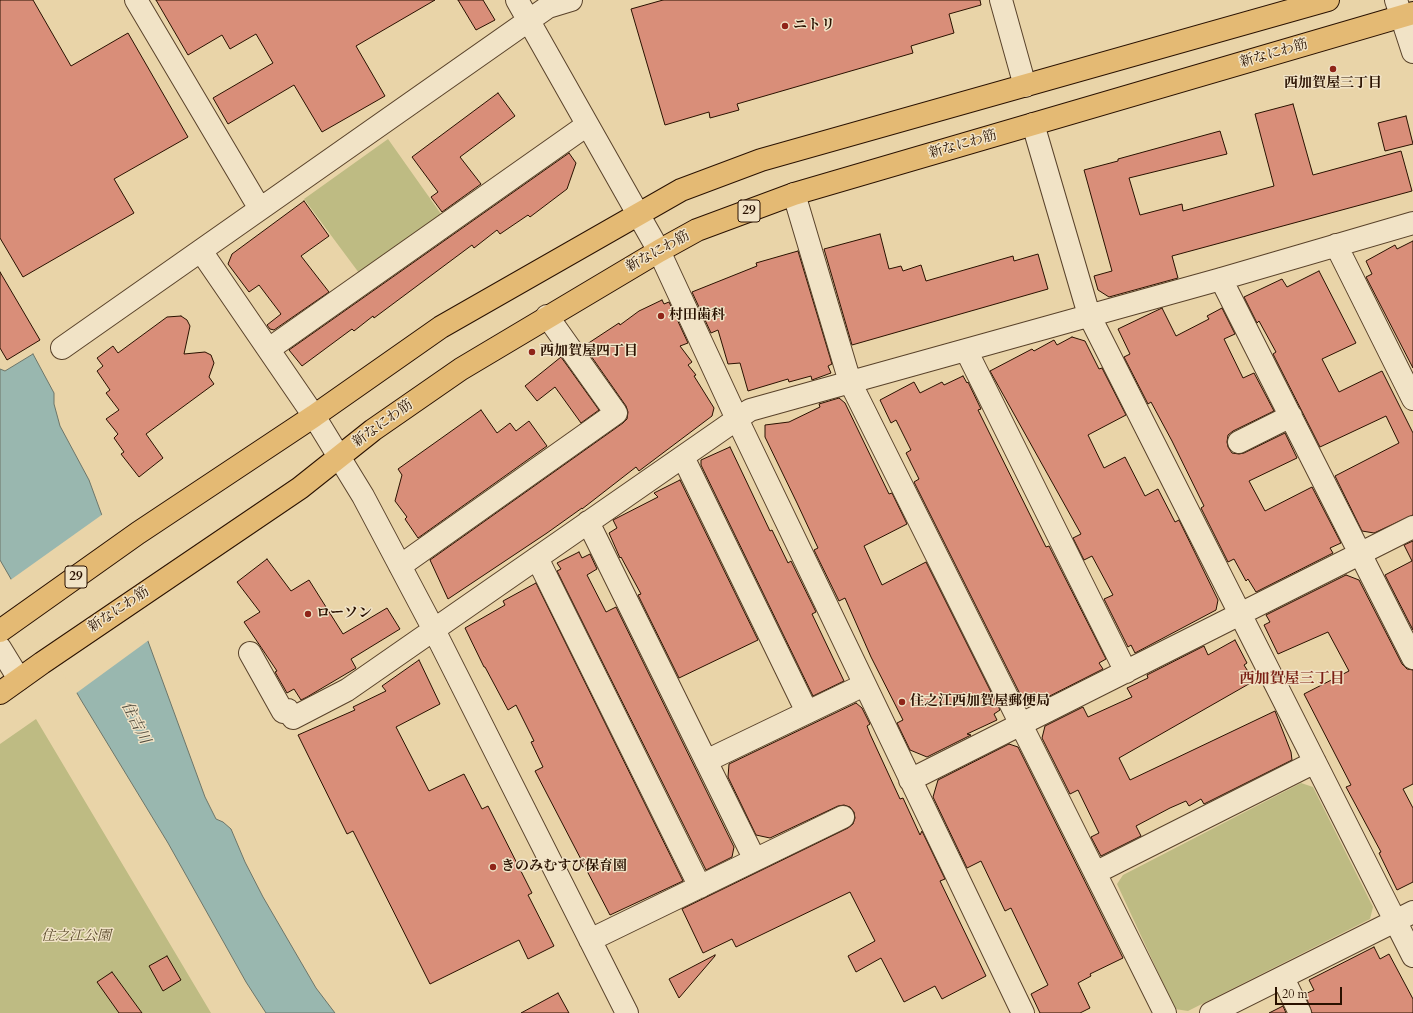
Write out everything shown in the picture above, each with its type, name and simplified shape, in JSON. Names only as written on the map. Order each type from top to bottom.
[{"type":"main road","name":"29","points":[[7,626],[138,533],[314,416],[441,327],[638,213],[681,190],[761,160],[1328,0]]},
{"type":"main road","name":"新なにわ筋","points":[[0,694],[42,663],[300,488],[373,430],[461,369],[547,316],[697,230],[794,194],[1033,124],[1403,10]]},
{"type":"street","points":[[136,0],[260,209]]},
{"type":"street","points":[[517,0],[659,251],[736,419],[1023,1013]]},
{"type":"street","points":[[62,348],[548,7],[572,0]]},
{"type":"street","points":[[1001,0],[1025,86]]},
{"type":"street","points":[[1403,10],[1413,52]]},
{"type":"street","points":[[1033,124],[1089,315],[1315,762],[1404,916],[1413,956]]},
{"type":"street","points":[[269,349],[587,125]]},
{"type":"street","points":[[794,194],[850,382],[1165,1013]]},
{"type":"street","points":[[250,653],[283,712],[288,710],[293,718],[347,690],[750,410],[1221,279],[1413,222]]},
{"type":"street","points":[[1336,245],[1413,399]]},
{"type":"street","points":[[201,250],[340,456],[434,630],[626,1013]]},
{"type":"street","points":[[1221,279],[1413,658]]},
{"type":"street","points":[[400,566],[616,413],[547,316]]},
{"type":"street","points":[[966,350],[1126,672]]},
{"type":"street","points":[[1239,442],[1291,416]]},
{"type":"street","points":[[683,457],[807,712]]},
{"type":"street","points":[[588,522],[755,860]]},
{"type":"street","points":[[910,780],[1413,527]]},
{"type":"street","points":[[537,558],[700,887]]},
{"type":"street","points":[[0,648],[19,679]]},
{"type":"street","points":[[706,761],[864,685]]},
{"type":"street","points":[[1095,873],[1315,762]]},
{"type":"street","points":[[590,940],[843,816]]},
{"type":"street","points":[[1212,1013],[1404,916]]},
{"type":"street","points":[[1282,978],[1300,1013]]},
{"type":"green space","points":[[388,139],[446,221],[362,277],[304,199]]},
{"type":"green space","name":"住之江公園","points":[[36,719],[211,1013],[0,1013],[0,744]]},
{"type":"green space","points":[[1301,783],[1313,787],[1373,907],[1370,919],[1188,1011],[1175,1009],[1117,884],[1123,875]]},
{"type":"water","name":"住吉川","points":[[33,354],[54,393],[54,404],[60,426],[89,480],[205,797],[216,819],[223,822],[231,829],[245,862],[263,897],[316,988],[335,1013],[266,1013],[246,982],[168,843],[81,700],[0,560],[0,369],[5,371]]},
{"type":"pier","points":[[103,514],[149,640],[75,694],[9,581]]},
{"type":"building","points":[[0,0],[33,0],[71,66],[128,33],[188,137],[114,179],[134,213],[23,277],[0,238]]},
{"type":"building","points":[[156,0],[435,0],[356,46],[385,96],[322,132],[294,85],[228,124],[213,98],[273,63],[256,34],[230,49],[222,35],[188,55]]},
{"type":"building","points":[[458,0],[483,0],[495,20],[476,30]]},
{"type":"building","points":[[663,0],[980,0],[981,5],[949,14],[954,33],[911,46],[913,53],[737,104],[739,110],[710,118],[709,112],[665,125],[631,9]]},
{"type":"building","points":[[498,93],[515,116],[460,157],[481,184],[442,212],[431,197],[438,192],[412,157]]},
{"type":"building","points":[[1293,104],[1313,175],[1401,151],[1412,191],[1172,256],[1178,278],[1109,297],[1098,290],[1094,276],[1112,271],[1084,170],[1118,161],[1118,159],[1220,131],[1227,154],[1129,178],[1140,215],[1182,204],[1183,211],[1274,186],[1255,114]]},
{"type":"building","points":[[1406,116],[1413,144],[1385,151],[1378,123]]},
{"type":"building","points":[[569,153],[576,163],[567,189],[530,217],[528,215],[500,234],[497,230],[474,248],[472,245],[374,318],[373,316],[354,331],[352,329],[302,366],[289,350]]},
{"type":"building","points":[[304,201],[329,236],[301,256],[329,292],[274,330],[270,329],[267,325],[281,314],[259,285],[249,292],[228,264],[232,254]]},
{"type":"building","points":[[880,234],[889,269],[901,266],[903,271],[921,265],[926,281],[1013,256],[1014,261],[1038,254],[1048,289],[852,345],[824,249]]},
{"type":"building","points":[[1413,241],[1413,368],[1366,277],[1372,274],[1366,261],[1395,245],[1397,249]]},
{"type":"building","points":[[798,251],[832,364],[828,366],[831,373],[812,380],[811,376],[789,382],[788,379],[748,391],[740,363],[728,364],[718,330],[711,333],[692,292],[757,266],[756,263]]},
{"type":"building","points":[[1319,271],[1356,343],[1322,359],[1339,392],[1382,371],[1413,433],[1413,515],[1374,533],[1362,531],[1335,476],[1399,443],[1386,416],[1320,447],[1273,354],[1276,352],[1259,321],[1257,323],[1244,297],[1282,279],[1287,287]]},
{"type":"building","points":[[0,272],[40,340],[7,360],[0,348]]},
{"type":"building","points":[[662,300],[664,304],[669,302],[688,343],[680,346],[692,362],[688,365],[696,375],[694,376],[714,408],[712,416],[639,471],[636,467],[582,509],[448,599],[430,560],[627,419],[628,412],[626,406],[584,346],[619,323],[620,325],[639,311]]},
{"type":"building","points":[[1162,308],[1176,336],[1209,319],[1207,316],[1222,308],[1235,334],[1224,339],[1243,378],[1254,373],[1274,411],[1233,431],[1228,435],[1228,447],[1232,453],[1244,453],[1285,433],[1297,458],[1249,481],[1265,511],[1312,487],[1341,543],[1330,548],[1333,553],[1256,592],[1248,579],[1246,581],[1234,559],[1228,562],[1201,508],[1204,506],[1172,441],[1151,402],[1148,404],[1124,357],[1130,354],[1118,329]]},
{"type":"building","points":[[181,316],[187,320],[190,326],[184,354],[205,352],[211,355],[214,363],[209,377],[214,384],[146,434],[163,458],[139,477],[121,454],[124,452],[114,438],[118,434],[106,419],[119,410],[106,393],[110,390],[97,371],[103,366],[97,358],[113,346],[118,353],[167,317]]},
{"type":"building","points":[[1072,337],[1085,341],[1099,369],[1102,368],[1126,415],[1088,435],[1104,468],[1125,457],[1145,496],[1158,489],[1175,522],[1179,520],[1218,600],[1216,610],[1135,653],[1131,645],[1128,647],[1104,599],[1113,595],[1092,556],[1084,560],[1073,538],[1081,534],[990,371],[1032,349],[1034,351],[1054,340],[1057,345]]},
{"type":"building","points":[[561,357],[599,410],[581,423],[555,387],[537,401],[525,386]]},
{"type":"building","points":[[963,376],[967,383],[968,382],[981,409],[978,410],[1046,547],[1049,546],[1106,659],[1099,663],[1103,669],[1032,705],[1023,700],[914,482],[919,479],[906,453],[911,450],[896,420],[891,423],[880,400],[914,382],[920,393],[942,382],[944,385]]},
{"type":"building","points":[[839,398],[845,403],[889,494],[892,493],[907,524],[864,546],[882,585],[926,562],[1000,710],[994,714],[997,720],[967,734],[971,735],[927,757],[910,750],[897,723],[903,720],[871,657],[845,598],[839,601],[814,550],[818,548],[765,437],[765,425],[789,422],[820,407],[819,404]]},
{"type":"building","points":[[481,410],[497,433],[510,423],[516,431],[529,421],[547,446],[418,538],[405,519],[407,517],[395,501],[402,475],[398,469]]},
{"type":"building","points":[[730,447],[770,531],[772,530],[788,563],[791,561],[816,612],[812,614],[844,681],[813,696],[701,465],[701,460]]},
{"type":"building","points":[[680,480],[758,640],[679,678],[638,595],[641,594],[621,557],[620,558],[609,533],[617,528],[613,520],[658,497],[654,493]]},
{"type":"building","points":[[1413,541],[1413,630],[1385,575],[1412,561],[1404,545]]},
{"type":"building","points":[[579,552],[582,558],[590,554],[597,569],[587,575],[606,612],[616,607],[734,847],[732,857],[706,870],[557,571],[561,569],[557,563]]},
{"type":"building","points":[[267,559],[291,591],[309,580],[343,634],[387,608],[400,629],[351,659],[356,668],[307,697],[301,700],[294,689],[287,693],[275,672],[277,671],[244,622],[260,612],[237,582]]},
{"type":"building","points":[[1346,575],[1359,580],[1402,664],[1407,669],[1413,670],[1413,784],[1403,789],[1413,808],[1413,882],[1397,890],[1379,853],[1381,852],[1346,787],[1351,785],[1304,694],[1349,671],[1328,632],[1278,654],[1264,625],[1270,622],[1266,615]]},
{"type":"building","points":[[536,583],[683,881],[610,915],[535,771],[543,767],[531,742],[534,741],[516,705],[508,710],[484,667],[465,628],[505,605],[503,601]]},
{"type":"building","points":[[1235,640],[1247,663],[1244,665],[1254,681],[1119,758],[1130,780],[1275,711],[1291,752],[1292,760],[1204,804],[1201,799],[1189,806],[1186,801],[1170,808],[1136,826],[1141,836],[1101,856],[1091,837],[1099,833],[1078,790],[1070,794],[1042,738],[1045,726],[1083,707],[1088,717],[1132,697],[1127,688],[1148,678],[1147,675],[1204,646],[1208,655]]},
{"type":"building","points":[[419,660],[440,704],[396,727],[429,791],[464,774],[482,809],[488,806],[532,893],[528,895],[554,946],[528,959],[519,940],[430,984],[353,831],[347,834],[298,735],[355,710],[353,707],[386,691],[382,686]]},
{"type":"building","points":[[856,703],[862,708],[870,724],[867,726],[870,734],[900,799],[903,798],[920,835],[922,831],[945,879],[940,881],[986,976],[942,999],[935,986],[904,1002],[881,958],[856,972],[848,956],[875,941],[850,892],[736,947],[732,939],[703,953],[682,909],[848,828],[853,824],[855,818],[854,812],[850,807],[844,805],[838,806],[770,838],[756,835],[728,777],[729,764]]},
{"type":"building","points":[[1009,744],[1018,747],[1123,958],[1090,974],[1091,976],[1078,983],[1090,1008],[1080,1013],[1040,1013],[1031,994],[1048,985],[1011,908],[1005,911],[981,861],[967,868],[933,797],[938,780]]},
{"type":"building","points":[[1374,947],[1380,959],[1389,954],[1413,999],[1413,1013],[1312,1013],[1305,994],[1314,990],[1309,980]]},
{"type":"building","points":[[167,956],[181,980],[163,991],[149,966]]},
{"type":"building","points":[[715,956],[679,998],[669,979]]},
{"type":"building","points":[[112,972],[142,1013],[119,1013],[97,982]]},
{"type":"building","points":[[558,993],[569,1013],[521,1013]]},
{"type":"building","points":[[1283,1006],[1286,1013],[1269,1013]]},
{"type":"place","name":"ニトリ","points":[[785,26]]},
{"type":"place","name":"西加賀屋三丁目","points":[[1333,69]]},
{"type":"place","name":"村田歯科","points":[[661,316]]},
{"type":"place","name":"西加賀屋四丁目","points":[[532,352]]},
{"type":"place","name":"ローソン","points":[[308,614]]},
{"type":"place","name":"住之江西加賀屋郵便局","points":[[902,702]]},
{"type":"place","name":"きのみむすび保育園","points":[[493,867]]},
{"type":"district","name":"西加賀屋三丁目","points":[[1292,680]]}]
